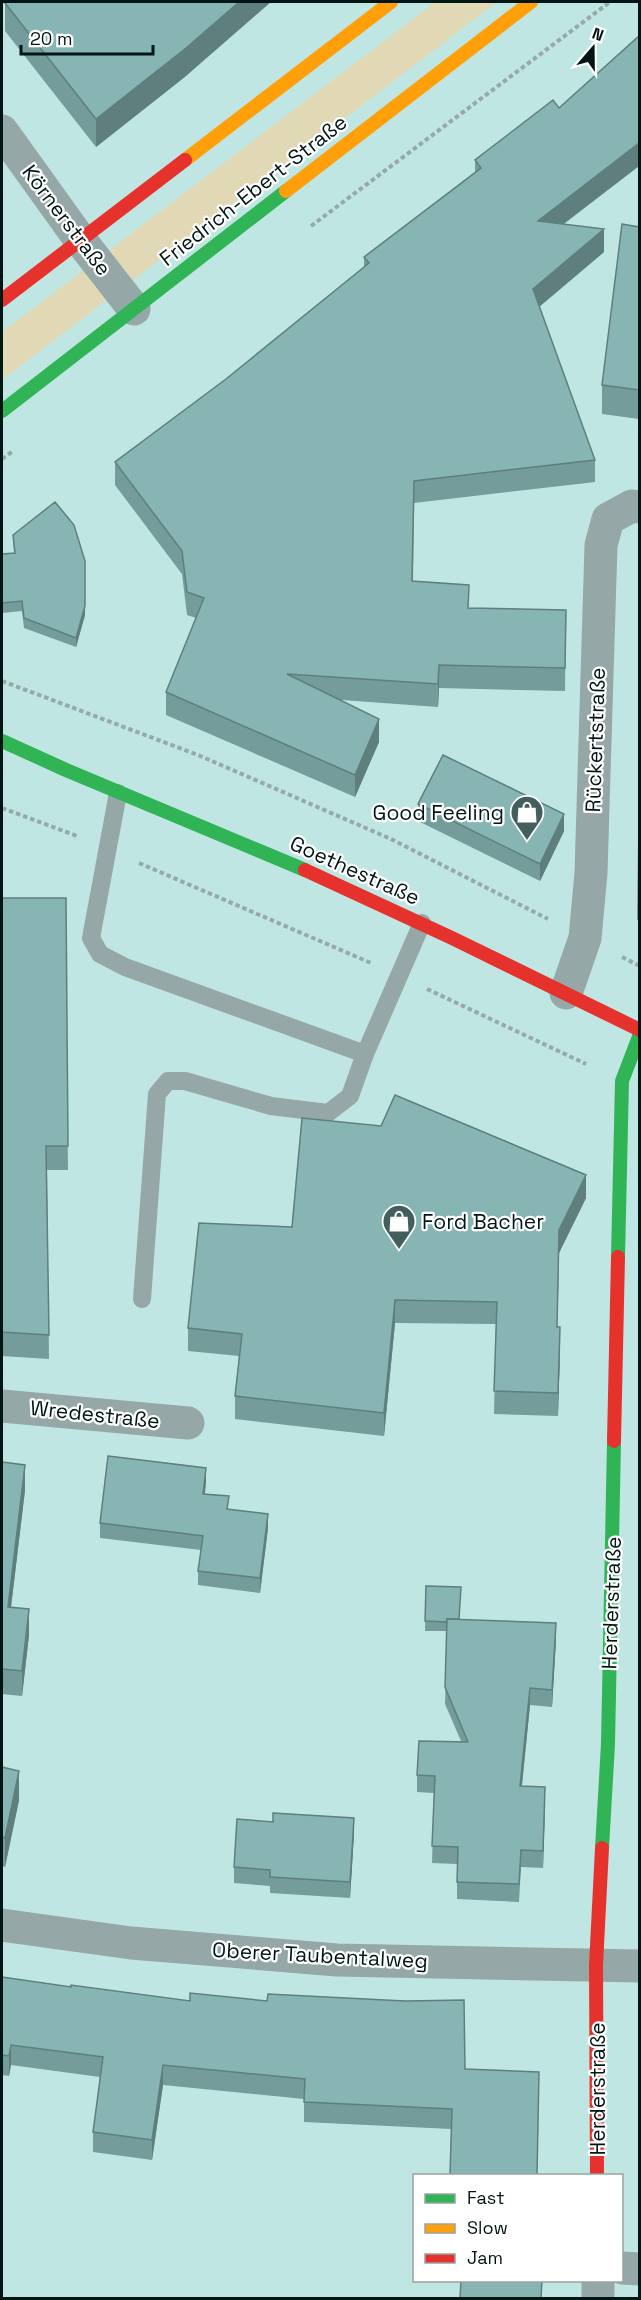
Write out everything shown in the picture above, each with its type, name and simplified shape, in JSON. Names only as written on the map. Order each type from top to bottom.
[{"type":"street","points":[[2,300],[391,2]]},
{"type":"street","name":"Friedrich-Ebert-Straße","points":[[2,411],[531,2]]},
{"type":"street","name":"Körnerstraße","points":[[2,130],[81,241],[134,309]]},
{"type":"street","name":"Rückertstraße","points":[[566,993],[585,938],[591,873],[601,545],[608,519],[632,506],[639,507]]},
{"type":"street","name":"Goethestraße","points":[[2,741],[48,763],[260,851],[422,923],[566,993],[639,1032]]},
{"type":"street","name":"Goethestraße","points":[[2,754],[48,763]]},
{"type":"street","name":"Herderstraße","points":[[597,2174],[596,1965],[608,1744],[622,1081],[639,1032]]},
{"type":"street","name":"Wredestraße","points":[[2,1406],[188,1423]]},
{"type":"street","name":"Oberer Taubentalweg","points":[[2,1925],[131,1942],[337,1960],[639,1966]]},
{"type":"street","points":[[623,2268],[639,2269]]},
{"type":"street","points":[[598,2282],[598,2298]]},
{"type":"lane","points":[[117,792],[92,938],[100,954],[125,967],[365,1054]]},
{"type":"lane","points":[[142,1299],[158,1094],[168,1081],[185,1081],[271,1106],[328,1113],[350,1096],[365,1054],[422,923]]},
{"type":"path","points":[[2,681],[198,755],[391,839],[639,966]]},
{"type":"path","points":[[2,808],[107,849],[400,976],[622,1081]]},
{"type":"shaded area","points":[[435,2],[497,2],[2,380],[2,332]]},
{"type":"building","points":[[239,2],[186,48],[96,119],[5,3]]},
{"type":"building","points":[[639,36],[639,143],[538,221],[604,229],[533,289],[595,460],[414,481],[412,581],[469,585],[468,608],[566,610],[565,668],[439,665],[438,684],[287,674],[379,719],[355,775],[166,692],[204,598],[187,592],[182,551],[115,462],[226,379],[369,263],[364,257],[481,168],[475,160],[553,100],[559,108]]},
{"type":"building","points":[[622,224],[639,227],[639,390],[602,385]]},
{"type":"building","points":[[55,502],[74,525],[85,561],[85,606],[76,638],[24,618],[22,601],[2,603],[2,554],[15,553],[13,535]]},
{"type":"building","points":[[443,755],[564,814],[540,864],[418,804]]},
{"type":"building","points":[[639,806],[639,919],[638,919]]},
{"type":"building","points":[[2,898],[66,898],[68,1146],[46,1146],[49,1335],[2,1332]]},
{"type":"building","points":[[395,1095],[586,1175],[559,1230],[558,1393],[494,1391],[497,1302],[395,1300],[384,1413],[235,1396],[242,1334],[188,1328],[199,1223],[292,1227],[302,1118],[381,1126]]},
{"type":"building","points":[[108,1456],[206,1468],[203,1494],[229,1496],[227,1509],[268,1514],[260,1578],[198,1571],[203,1536],[100,1523]]},
{"type":"building","points":[[2,1462],[25,1465],[8,1607],[29,1609],[22,1671],[2,1669]]},
{"type":"building","points":[[426,1586],[461,1587],[459,1619],[447,1619],[447,1622],[425,1621]]},
{"type":"building","points":[[447,1619],[556,1623],[552,1690],[530,1688],[520,1786],[545,1787],[543,1851],[521,1850],[519,1884],[457,1882],[458,1847],[432,1846],[435,1776],[417,1775],[419,1741],[468,1742],[445,1687]]},
{"type":"building","points":[[2,1767],[19,1771],[5,1838],[2,1837]]},
{"type":"building","points":[[273,1813],[354,1818],[350,1882],[270,1877],[270,1870],[234,1867],[237,1819],[273,1822]]},
{"type":"building","points":[[2,1977],[190,2001],[190,1993],[267,2001],[268,1994],[405,2001],[464,2000],[465,2069],[539,2072],[537,2174],[450,2174],[452,2109],[304,2102],[305,2079],[163,2065],[152,2140],[93,2132],[103,2057],[11,2045],[9,2056],[2,2055]]},
{"type":"building","points":[[461,2282],[542,2282],[541,2298],[460,2298]]},
{"type":"traffic: fast","points":[[2,411],[286,191]]},
{"type":"traffic: fast","points":[[2,741],[305,870]]},
{"type":"traffic: fast","points":[[618,1257],[622,1081],[640,1034]]},
{"type":"traffic: fast","points":[[602,1848],[608,1744],[614,1441]]},
{"type":"traffic: slow","points":[[185,160],[391,2]]},
{"type":"traffic: slow","points":[[286,191],[531,2]]},
{"type":"traffic: jam","points":[[2,300],[185,160]]},
{"type":"traffic: jam","points":[[305,870],[452,938],[640,1030]]},
{"type":"traffic: jam","points":[[614,1441],[618,1257]]},
{"type":"traffic: jam","points":[[597,2174],[596,1965],[602,1848]]},
{"type":"place","name":"Good Feeling","points":[[527,841]]},
{"type":"place","name":"Ford Bacher","points":[[399,1250]]}]
